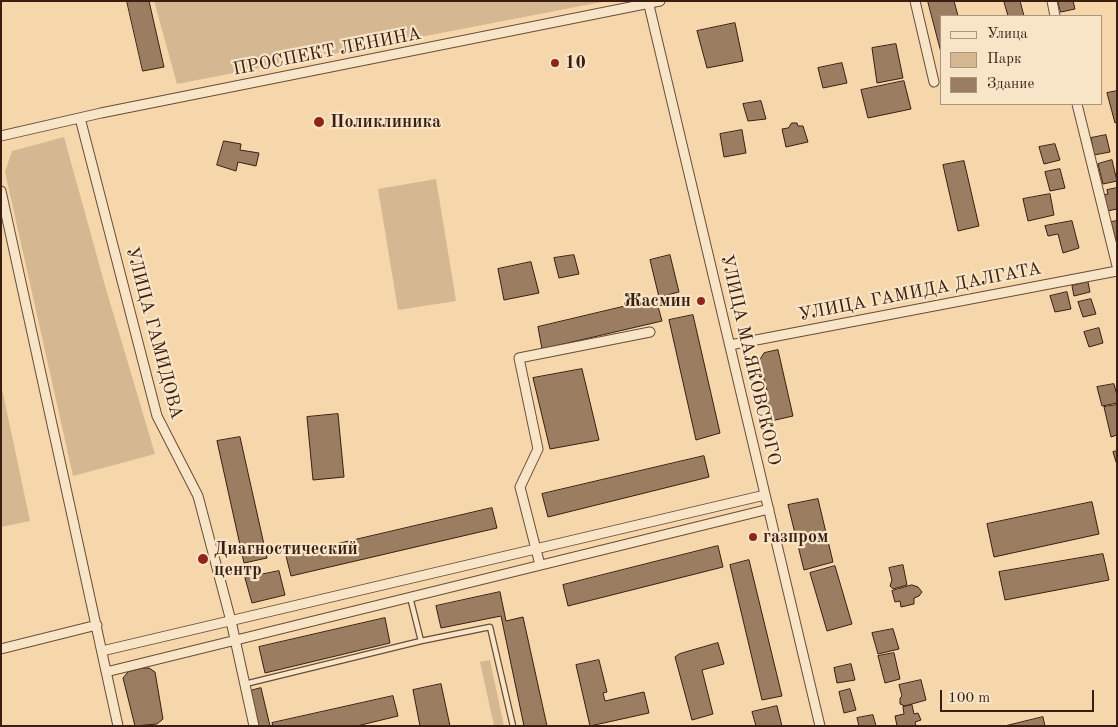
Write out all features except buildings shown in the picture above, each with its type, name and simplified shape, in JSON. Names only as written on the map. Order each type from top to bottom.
[{"type":"street","name":"ПРОСПЕКТ ЛЕНИНА","points":[[1,136],[80,118],[660,1]]},
{"type":"street","points":[[915,1],[934,82]]},
{"type":"street","points":[[1052,1],[1055,15]]},
{"type":"street","name":"УЛИЦА МАЯКОВСКОГО","points":[[648,2],[820,726]]},
{"type":"street","points":[[1077,105],[1117,266]]},
{"type":"street","name":"УЛИЦА ГАМИДОВА","points":[[80,118],[157,416],[198,496],[231,620],[254,726]]},
{"type":"street","points":[[1,191],[118,726]]},
{"type":"street","name":"УЛИЦА ГАМИДА ДАЛГАТА","points":[[730,345],[1117,271]]},
{"type":"street","points":[[540,565],[520,487],[538,449],[519,358],[650,332]]},
{"type":"street","points":[[102,651],[765,495]]},
{"type":"street","points":[[106,672],[769,509]]},
{"type":"street","points":[[405,579],[410,597]]},
{"type":"street","points":[[1,649],[97,625]]},
{"type":"lane","points":[[410,597],[421,641]]},
{"type":"lane","points":[[245,684],[421,641],[490,627],[513,726]]},
{"type":"green space","points":[[154,1],[607,1],[177,84]]},
{"type":"green space","points":[[64,137],[106,289],[155,454],[73,476],[5,172],[12,151]]},
{"type":"green space","points":[[436,179],[456,301],[398,310],[378,189]]},
{"type":"green space","points":[[1,384],[30,521],[1,527]]},
{"type":"green space","points":[[490,660],[504,726],[494,726],[480,662]]},
{"type":"place","name":"10","points":[[555,63]]},
{"type":"place","name":"Поликлиника","points":[[319,122]]},
{"type":"place","name":"Жасмин","points":[[701,301]]},
{"type":"place","name":"газпром","points":[[753,537]]},
{"type":"place","name":"Диагностический центр","points":[[203,559]]}]
